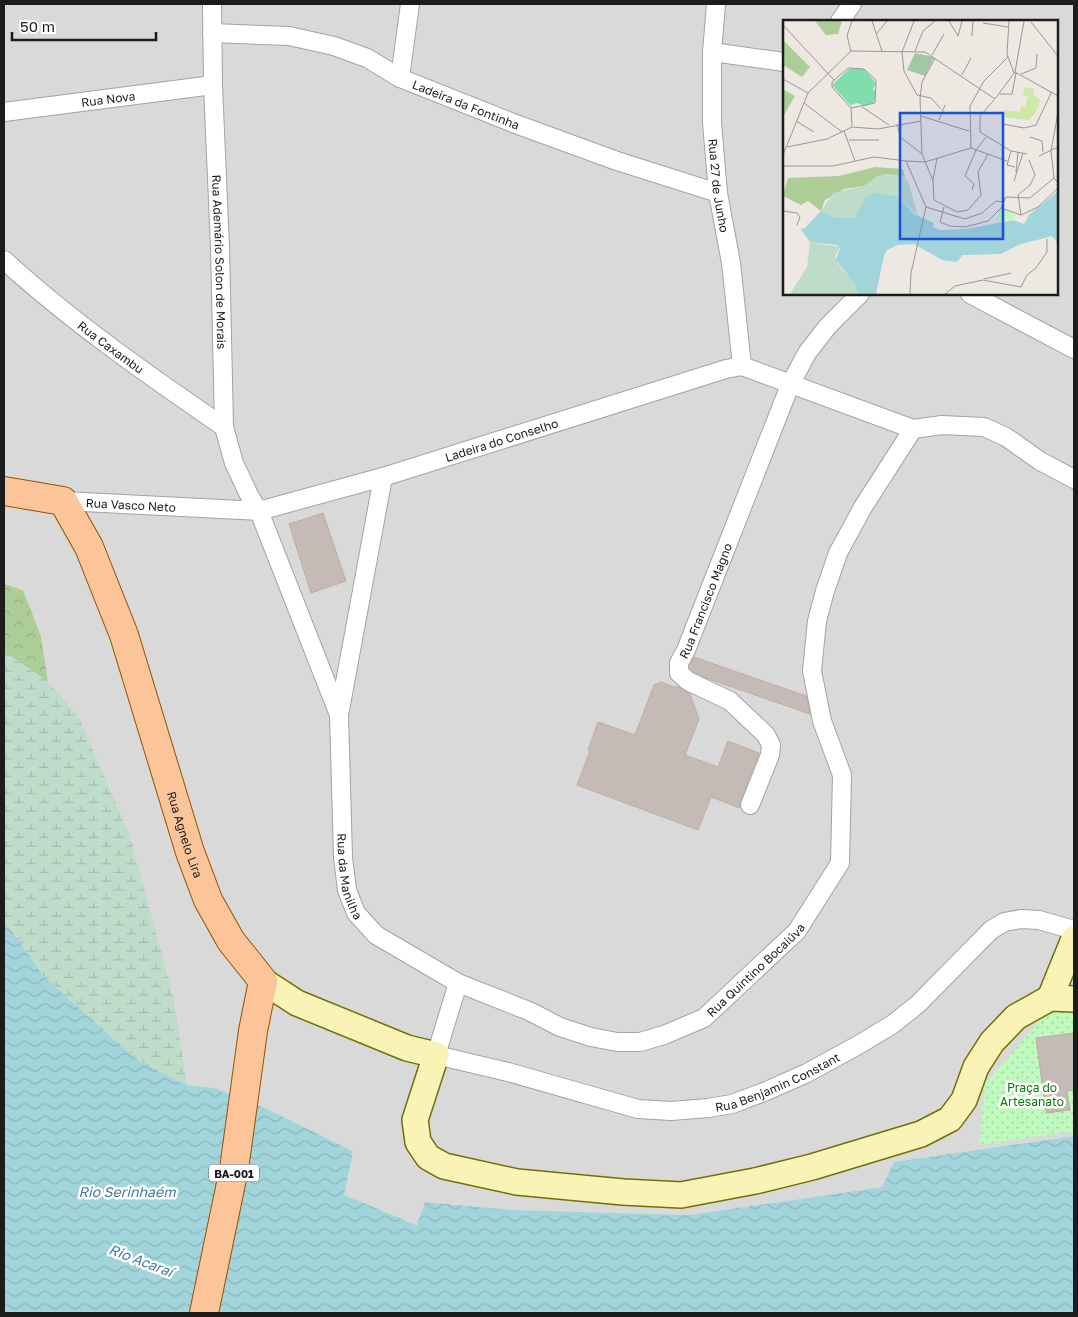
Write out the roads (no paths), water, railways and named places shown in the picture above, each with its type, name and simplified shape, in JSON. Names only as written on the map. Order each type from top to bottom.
[{"type":"main road","name":"Rua Vasco Neto","points":[[4,491],[63,501]]},
{"type":"main road","name":"Rua Agnelo Lira","points":[[63,501],[89,547],[124,635],[190,852],[208,900],[231,941],[263,981]]},
{"type":"main road","name":"BA-001","points":[[204,1313],[234,1169],[253,1031],[263,981]]},
{"type":"street","name":"Rua Ademário Solon de Morais","points":[[212,4],[224,427],[234,463],[250,497],[259,511]]},
{"type":"street","points":[[400,78],[410,4]]},
{"type":"street","name":"Rua 27 de Junho","points":[[716,4],[712,52],[712,123],[718,193],[730,264],[742,366]]},
{"type":"street","points":[[841,20],[852,4]]},
{"type":"street","name":"Ladeira da Fontinha","points":[[212,33],[289,36],[334,46],[367,58],[400,78],[512,123],[608,158],[718,193]]},
{"type":"street","points":[[712,52],[783,62]]},
{"type":"street","name":"Rua Nova","points":[[4,112],[213,85]]},
{"type":"street","name":"Rua Caxambu","points":[[4,260],[26,280],[124,358],[224,427]]},
{"type":"street","points":[[790,385],[807,353],[822,333],[859,295]]},
{"type":"street","points":[[972,295],[1074,349]]},
{"type":"street","points":[[742,366],[913,429],[942,425],[984,427],[1006,437],[1040,461],[1074,479]]},
{"type":"street","name":"Ladeira do Conselho","points":[[259,511],[383,478],[726,369],[742,366]]},
{"type":"street","name":"Rua Francisco Magno","points":[[750,805],[770,754],[771,745],[766,735],[730,701],[688,681],[680,673],[680,663],[790,385]]},
{"type":"street","name":"Rua Quintino Bocaiúva","points":[[458,983],[591,1037],[617,1042],[640,1042],[664,1035],[704,1018],[797,931],[840,863],[842,775],[822,721],[812,671],[817,621],[838,553],[863,507],[913,429]]},
{"type":"street","name":"Rua da Manilha","points":[[383,478],[339,715],[343,857],[346,890],[356,913],[376,935],[458,983]]},
{"type":"street","name":"Rua Vasco Neto","points":[[63,501],[259,511]]},
{"type":"street","name":"Rua da Manilha","points":[[259,511],[339,715]]},
{"type":"street","name":"Rua Benjamin Constant","points":[[436,1055],[508,1072],[638,1108],[671,1111],[732,1104],[807,1073],[893,1024],[918,1004],[991,930],[1004,922],[1029,919],[1074,930]]},
{"type":"street","points":[[458,983],[415,1120],[418,1142],[428,1157],[444,1166],[518,1182],[623,1192],[681,1195],[756,1181],[812,1167],[921,1134],[950,1119],[964,1100],[976,1067],[992,1042],[1016,1017],[1062,998],[1074,939]]},
{"type":"street","name":"Rua Agnelo Lira","points":[[263,981],[297,1003],[407,1048],[436,1055]]},
{"type":"water","name":"Rio Serinhaém","points":[[4,922],[43,976],[140,1062],[187,1085],[214,1088],[265,1108],[353,1151],[344,1195],[417,1225],[425,1202],[514,1210],[689,1215],[882,1187],[894,1162],[1074,1136],[1074,1313],[4,1313]]},
{"type":"park label","name":"Praça do Artesanato","points":[[1032,1094]]},
{"type":"water label","name":"Rio Acaraí","points":[[141,1260]]}]
